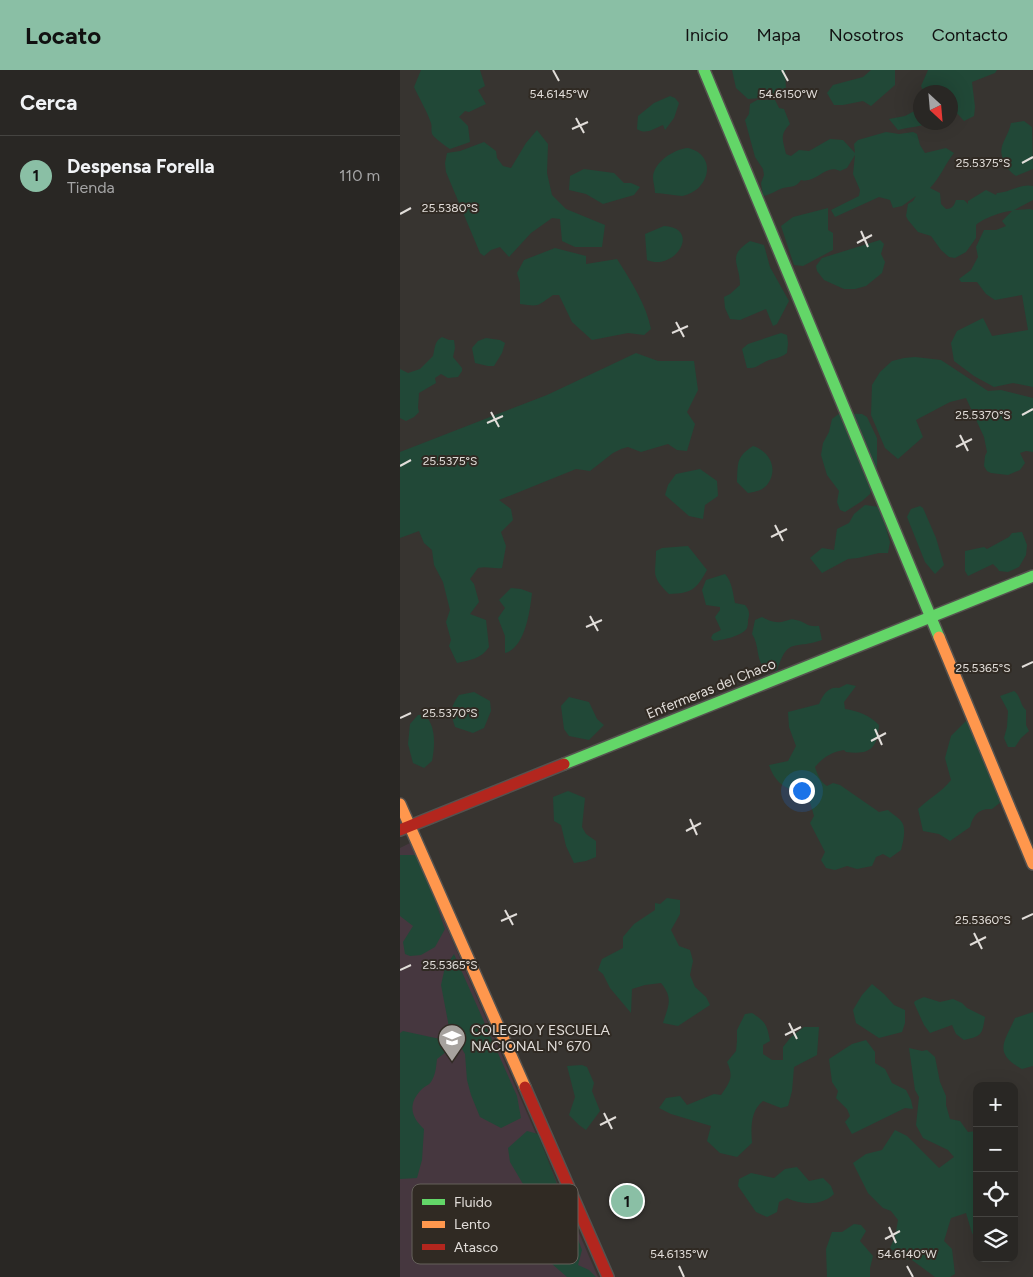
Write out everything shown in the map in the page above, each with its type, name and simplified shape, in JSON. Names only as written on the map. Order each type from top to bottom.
[{"type":"street","points":[[704,70],[1033,864]]},
{"type":"street","name":"Enfermeras del Chaco","points":[[405,828],[1033,576]]},
{"type":"street","points":[[400,804],[405,828],[566,1184]]},
{"type":"street","points":[[578,1211],[608,1277]]},
{"type":"shaded area","name":"COLEGIO Y ESCUELA NACIONAL N° 670","points":[[410,843],[558,1184],[412,1184],[412,1264],[578,1264],[578,1231],[598,1277],[400,1277],[400,848]]},
{"type":"green space","points":[[421,70],[480,70],[485,86],[478,90],[486,104],[469,112],[465,111],[459,117],[468,126],[470,142],[450,149],[432,134],[429,118],[414,87]]},
{"type":"green space","points":[[732,70],[785,70],[786,89],[775,97],[748,99],[736,88]]},
{"type":"green space","points":[[871,70],[895,70],[895,85],[871,106],[863,101],[834,105],[827,93],[833,85],[863,77]]},
{"type":"green space","points":[[928,70],[997,70],[995,73],[972,82],[975,107],[974,116],[964,121],[958,114],[958,85],[921,85]]},
{"type":"green space","points":[[670,96],[679,103],[674,118],[665,130],[663,125],[647,131],[637,129],[638,116],[654,103]]},
{"type":"green space","points":[[757,100],[775,100],[779,108],[784,109],[790,124],[784,131],[783,141],[786,154],[791,156],[799,150],[809,151],[830,139],[843,140],[855,153],[854,144],[858,140],[886,132],[899,134],[913,132],[917,134],[920,145],[925,153],[946,148],[954,153],[930,188],[940,193],[941,204],[946,209],[952,207],[956,200],[964,200],[968,204],[968,201],[986,190],[996,195],[997,193],[1028,185],[1033,186],[1033,200],[1014,210],[1033,210],[1033,387],[1013,383],[994,387],[974,376],[954,361],[951,343],[957,331],[983,318],[992,336],[1028,330],[1022,295],[995,300],[986,294],[977,282],[961,282],[959,279],[971,270],[978,257],[976,247],[984,230],[996,230],[1006,226],[1002,221],[1012,211],[1003,212],[976,225],[976,238],[966,252],[955,258],[949,257],[941,250],[931,236],[918,232],[908,220],[906,216],[908,204],[916,196],[902,206],[893,208],[890,200],[879,197],[835,217],[831,210],[859,196],[860,190],[853,174],[855,155],[847,168],[840,171],[835,169],[825,171],[811,179],[801,180],[795,186],[783,188],[763,196],[761,183],[764,175],[763,169],[755,157],[745,120],[749,114],[750,104]]},
{"type":"green space","points":[[913,112],[913,127],[898,130],[889,119],[905,116]]},
{"type":"green space","points":[[1024,121],[1032,127],[1033,169],[1016,176],[1005,163],[1001,151],[1011,123]]},
{"type":"green space","points":[[537,130],[548,144],[547,173],[552,195],[566,209],[605,225],[602,247],[575,247],[562,241],[560,219],[552,218],[531,233],[509,257],[500,247],[491,250],[484,256],[480,253],[446,172],[447,153],[460,151],[484,142],[496,151],[497,158],[503,166],[511,168],[526,143]]},
{"type":"green space","points":[[688,148],[698,152],[704,158],[707,165],[707,173],[699,187],[692,193],[682,196],[655,193],[653,177],[657,166],[671,154]]},
{"type":"green space","points":[[584,169],[614,173],[624,183],[631,183],[640,187],[634,195],[603,204],[586,194],[569,190],[570,176]]},
{"type":"green space","points":[[828,208],[828,230],[833,233],[833,250],[803,266],[794,265],[781,226],[793,217]]},
{"type":"green space","points":[[664,226],[675,229],[681,234],[683,241],[680,248],[675,255],[667,260],[657,262],[647,260],[645,234]]},
{"type":"green space","points":[[880,240],[884,244],[881,254],[885,262],[882,273],[866,286],[844,289],[824,280],[817,271],[816,266],[822,258]]},
{"type":"green space","points":[[750,241],[764,245],[770,267],[789,301],[777,324],[773,326],[766,309],[740,320],[730,319],[725,308],[724,297],[740,285],[736,256]]},
{"type":"green space","points":[[555,248],[586,256],[586,264],[617,259],[642,302],[651,329],[644,335],[628,333],[592,340],[572,322],[559,295],[553,295],[538,305],[520,304],[520,283],[517,273],[524,260]]},
{"type":"green space","points":[[781,333],[787,335],[787,353],[756,367],[747,368],[742,349],[748,344]]},
{"type":"green space","points":[[442,337],[454,340],[453,357],[462,368],[462,371],[458,377],[448,378],[441,374],[435,378],[436,383],[419,393],[419,412],[406,421],[400,418],[400,369],[408,373],[420,369],[433,356],[436,343]]},
{"type":"green space","points":[[486,338],[500,340],[505,343],[502,353],[494,366],[475,363],[472,348],[478,341]]},
{"type":"green space","points":[[636,353],[658,361],[694,361],[698,390],[687,412],[695,424],[687,451],[677,450],[668,444],[641,452],[628,447],[613,453],[590,471],[576,469],[499,500],[511,509],[513,520],[501,532],[506,546],[502,568],[478,568],[470,579],[474,584],[479,602],[470,614],[486,620],[489,647],[479,657],[457,663],[449,646],[451,640],[446,622],[450,610],[443,582],[434,565],[432,550],[424,543],[419,531],[400,538],[400,452],[547,395]]},
{"type":"green space","points":[[915,357],[941,360],[988,391],[1001,390],[1033,398],[1033,452],[1026,451],[1020,453],[1025,463],[1020,470],[1008,475],[987,471],[984,466],[987,452],[984,437],[966,398],[950,402],[916,420],[923,437],[898,459],[885,448],[871,415],[872,385],[880,372],[892,361]]},
{"type":"green space","points":[[840,413],[862,414],[867,417],[877,438],[877,473],[870,494],[845,512],[840,510],[837,502],[839,491],[827,475],[821,455],[823,443],[829,432],[832,419]]},
{"type":"green space","points":[[753,446],[759,448],[768,457],[771,462],[772,473],[771,479],[765,487],[748,493],[737,482],[738,465],[743,454]]},
{"type":"green space","points":[[700,469],[717,481],[718,496],[705,505],[703,519],[689,516],[665,495],[668,485],[676,474]]},
{"type":"green space","points":[[865,505],[880,507],[890,542],[888,553],[848,559],[822,573],[810,558],[822,548],[834,550],[837,529],[849,523],[854,514]]},
{"type":"green space","points":[[920,506],[923,508],[936,538],[944,565],[935,574],[925,562],[907,517],[911,509]]},
{"type":"green space","points":[[1022,532],[1027,545],[1026,555],[1019,567],[1008,572],[999,571],[993,564],[968,576],[965,571],[965,551],[984,547],[987,549],[1009,537],[1012,533]]},
{"type":"green space","points":[[688,546],[707,570],[693,589],[683,593],[669,594],[659,583],[655,574],[656,551],[662,548]]},
{"type":"green space","points":[[725,574],[731,584],[735,603],[745,605],[748,610],[748,626],[745,631],[737,635],[714,641],[711,638],[713,634],[721,630],[715,617],[720,607],[706,605],[702,590],[706,580]]},
{"type":"green space","points":[[511,588],[532,593],[528,619],[522,637],[512,650],[505,653],[505,636],[498,618],[505,608],[499,600]]},
{"type":"green space","points":[[762,617],[776,622],[793,619],[811,626],[819,626],[822,640],[789,648],[781,660],[777,671],[765,669],[760,661],[752,634],[755,620]]},
{"type":"green space","points":[[847,684],[856,686],[844,702],[845,709],[863,714],[879,725],[876,740],[871,749],[866,751],[854,753],[844,750],[828,756],[815,767],[817,773],[825,785],[833,783],[840,785],[879,812],[888,810],[903,824],[904,835],[901,850],[890,858],[883,854],[876,857],[872,866],[857,869],[847,866],[835,870],[826,868],[821,860],[825,852],[810,823],[814,816],[808,795],[784,786],[775,778],[769,765],[788,761],[796,746],[789,727],[788,712],[819,704],[824,694],[829,690]]},
{"type":"green space","points":[[1014,691],[1026,710],[1026,725],[1029,731],[1015,747],[1008,747],[1004,738],[1008,711],[1000,696]]},
{"type":"green space","points":[[474,692],[490,701],[491,711],[484,728],[473,733],[455,727],[452,710],[459,695]]},
{"type":"green space","points":[[569,697],[589,702],[597,719],[604,725],[589,740],[569,736],[564,729],[561,706]]},
{"type":"green space","points":[[418,715],[425,715],[429,720],[434,736],[432,761],[424,768],[413,763],[408,744],[410,724]]},
{"type":"green space","points":[[968,719],[1006,798],[992,809],[977,813],[970,827],[950,841],[939,834],[923,831],[918,809],[951,780],[945,758],[951,736]]},
{"type":"green space","points":[[568,791],[585,798],[582,827],[586,834],[596,841],[596,857],[586,861],[574,863],[566,846],[561,825],[554,821],[553,797]]},
{"type":"green space","points":[[400,855],[419,855],[445,929],[435,947],[421,955],[410,956],[405,954],[403,942],[413,926],[400,916]]},
{"type":"green space","points":[[667,898],[680,900],[680,914],[671,930],[679,946],[690,950],[693,961],[690,975],[695,987],[706,997],[710,1005],[678,1026],[663,1023],[669,998],[661,983],[632,989],[631,1013],[610,988],[603,974],[598,970],[602,959],[623,948],[623,937],[634,924],[655,910],[655,903],[660,904]]},
{"type":"green space","points":[[454,954],[517,1096],[521,1118],[501,1128],[480,1117],[467,1080],[465,1054],[449,1027],[441,985],[445,967]]},
{"type":"green space","points":[[872,984],[894,1005],[905,1010],[905,1023],[902,1032],[879,1038],[856,1023],[853,1010],[862,995]]},
{"type":"green space","points":[[924,997],[940,1002],[953,999],[962,1003],[967,1008],[985,1017],[982,1031],[978,1036],[964,1040],[956,1034],[952,1025],[930,1033],[924,1025],[914,1003]]},
{"type":"green space","points":[[1033,1012],[1033,1066],[1022,1069],[1007,1058],[1004,1052],[1005,1040],[1015,1018]]},
{"type":"green space","points":[[752,1013],[767,1027],[770,1041],[763,1045],[763,1054],[772,1060],[783,1060],[783,1047],[791,1037],[804,1027],[819,1027],[817,1055],[794,1067],[792,1091],[788,1106],[781,1108],[763,1101],[759,1105],[752,1120],[752,1143],[737,1157],[720,1153],[707,1141],[711,1126],[671,1114],[659,1108],[666,1098],[680,1096],[687,1105],[714,1094],[721,1095],[731,1076],[727,1062],[736,1051],[737,1030],[745,1014]]},
{"type":"green space","points":[[403,1031],[440,1039],[446,1052],[437,1059],[433,1079],[414,1099],[412,1109],[419,1124],[424,1129],[422,1160],[417,1178],[400,1179],[400,1033]]},
{"type":"green space","points":[[866,1040],[875,1052],[875,1063],[885,1069],[892,1083],[906,1090],[913,1109],[905,1108],[852,1134],[845,1122],[850,1116],[847,1109],[836,1098],[838,1091],[832,1082],[829,1059],[852,1044]]},
{"type":"green space","points":[[909,1048],[922,1051],[927,1050],[935,1057],[940,1082],[946,1096],[946,1105],[950,1119],[960,1121],[968,1132],[973,1131],[973,1234],[966,1213],[951,1218],[944,1241],[952,1249],[955,1274],[950,1277],[935,1277],[912,1260],[902,1257],[890,1248],[895,1237],[898,1220],[891,1211],[883,1208],[868,1193],[853,1163],[866,1154],[882,1150],[895,1130],[907,1136],[939,1168],[954,1157],[948,1150],[923,1138],[916,1125],[919,1097],[915,1090]]},
{"type":"green space","points":[[582,1065],[587,1067],[594,1083],[592,1091],[600,1111],[586,1130],[569,1115],[575,1097],[567,1066]]},
{"type":"green space","points":[[527,1131],[538,1134],[557,1184],[523,1184],[510,1162],[508,1148]]},
{"type":"green space","points":[[797,1167],[809,1181],[823,1178],[831,1186],[834,1194],[824,1201],[811,1203],[787,1198],[779,1202],[777,1212],[767,1217],[756,1212],[738,1186],[739,1179],[751,1173],[774,1178],[785,1169]]},
{"type":"green space","points":[[854,1224],[861,1225],[866,1231],[860,1241],[873,1256],[870,1277],[827,1277],[826,1249],[832,1232],[842,1232]]},
{"type":"green space","points":[[578,1239],[582,1250],[578,1265],[589,1270],[596,1277],[567,1277],[552,1264],[578,1264]]},
{"type":"traffic: fast","points":[[704,70],[939,637]]},
{"type":"traffic: fast","points":[[564,764],[1033,576]]},
{"type":"traffic: slow","points":[[939,637],[1033,864]]},
{"type":"traffic: slow","points":[[400,804],[525,1087]]},
{"type":"traffic: jam","points":[[400,830],[564,764]]},
{"type":"traffic: jam","points":[[525,1087],[567,1184]]},
{"type":"traffic: jam","points":[[578,1208],[608,1277]]},
{"type":"place","name":"COLEGIO Y ESCUELA NACIONAL N° 670","points":[[452,1062]]},
{"type":"place","name":"Despensa Forella","points":[[627,1201]]}]
